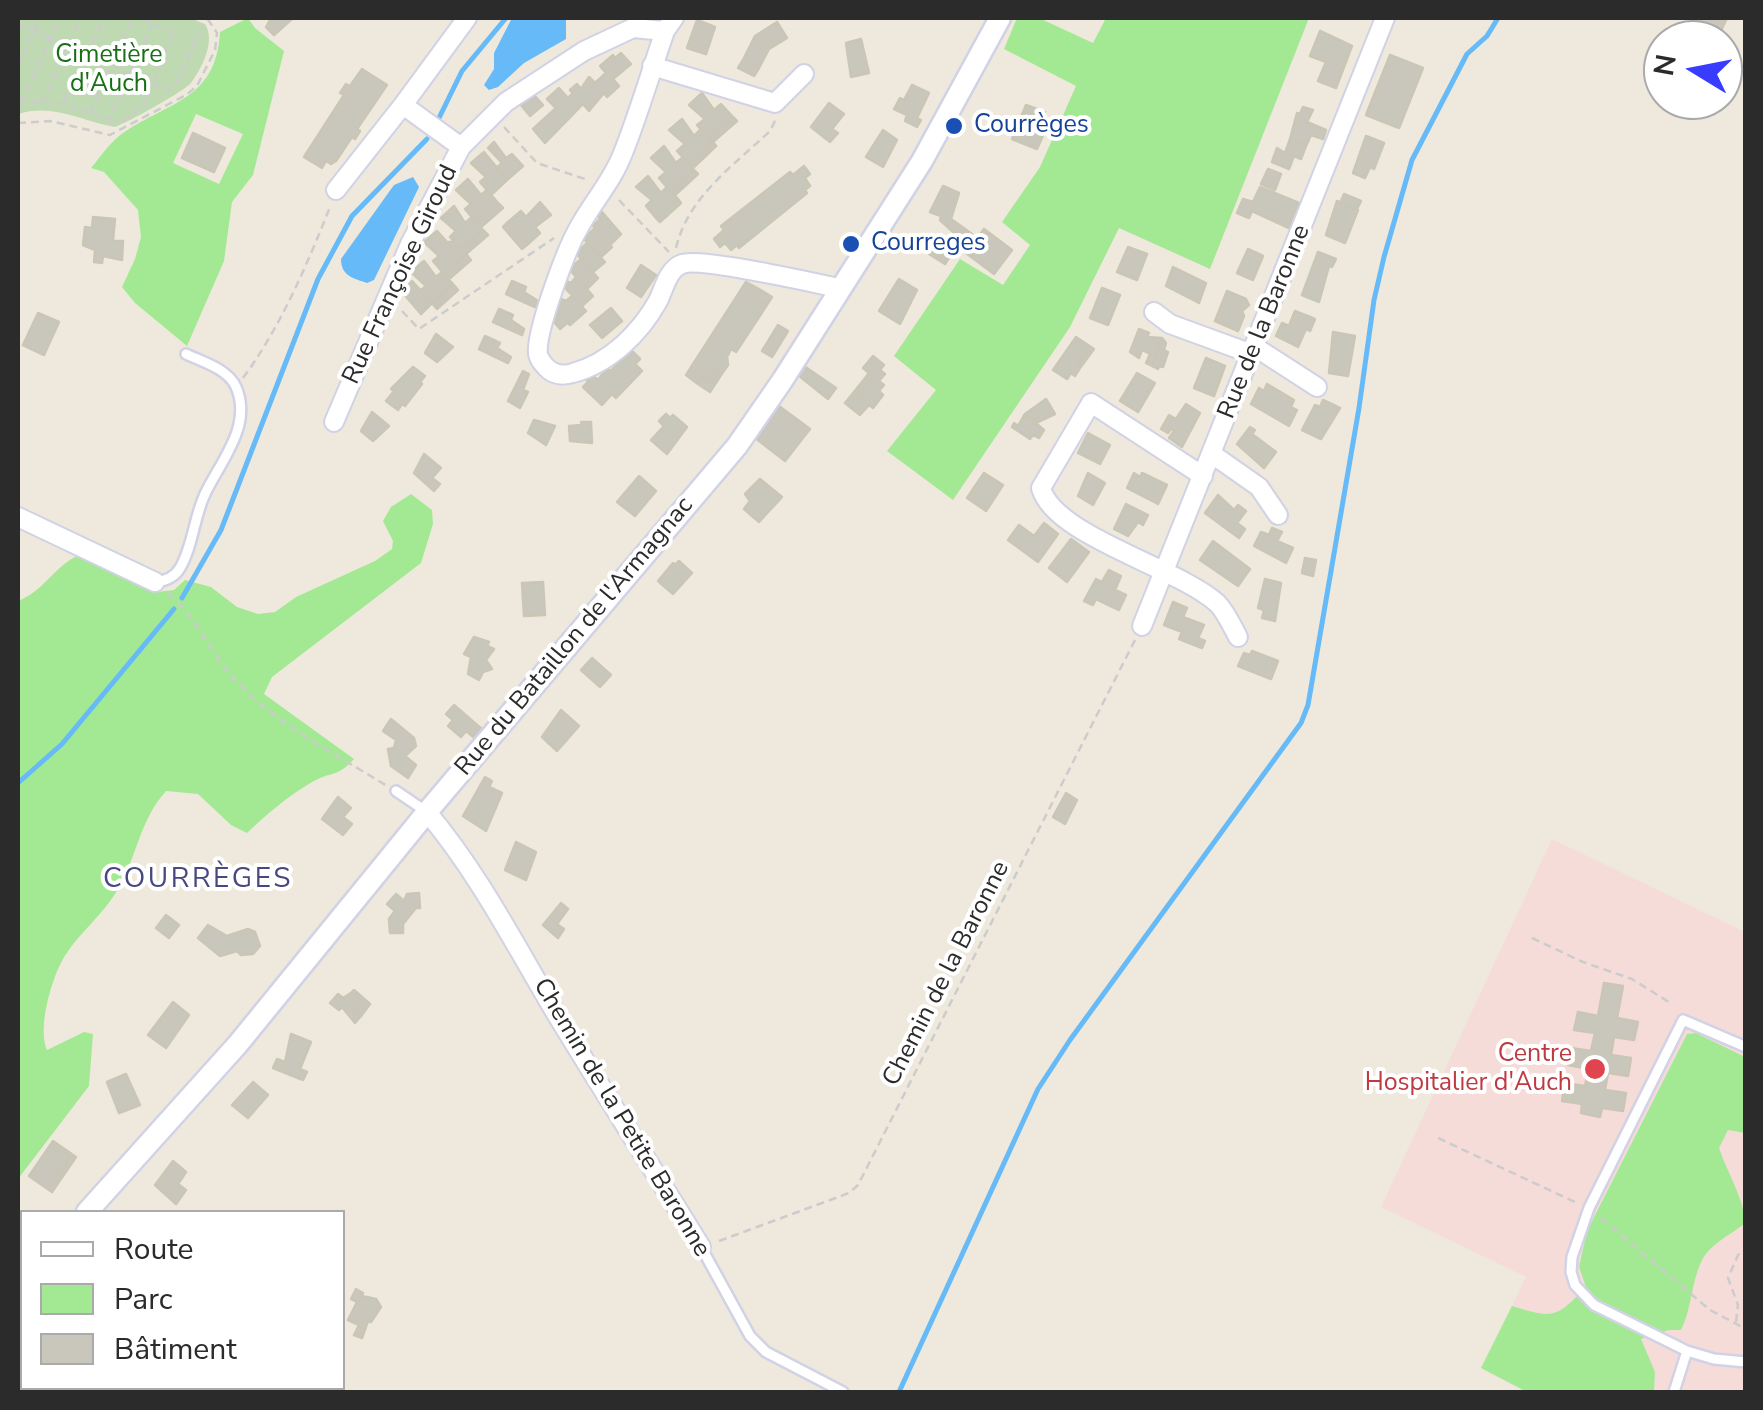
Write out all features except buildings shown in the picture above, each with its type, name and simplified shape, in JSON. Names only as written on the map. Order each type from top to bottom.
[{"type":"street","points":[[336,190],[467,18]]},
{"type":"street","name":"Rue du Bataillon de l'Armagnac","points":[[89,1210],[238,1044],[426,812],[736,446],[922,161],[1000,18]]},
{"type":"street","name":"Rue de la Baronne","points":[[1142,626],[1385,18]]},
{"type":"street","points":[[670,24],[622,154],[562,262],[538,352],[551,372],[563,375],[578,372],[620,348],[646,318],[672,270],[680,264],[706,263],[839,288]]},
{"type":"street","name":"Rue Françoise Giroud","points":[[334,422],[436,191],[461,147],[492,114],[609,37],[633,28],[670,24]]},
{"type":"street","points":[[652,66],[775,103],[804,74]]},
{"type":"street","points":[[403,105],[461,147]]},
{"type":"street","points":[[1154,312],[1170,324],[1254,350],[1316,387]]},
{"type":"street","points":[[1203,476],[1091,402],[1041,488],[1044,500],[1094,538],[1166,570],[1216,603],[1238,637]]},
{"type":"street","points":[[1212,454],[1259,487],[1278,516]]},
{"type":"street","points":[[18,517],[155,582]]},
{"type":"street","name":"Chemin de la Petite Baronne","points":[[426,812],[457,848],[492,901],[553,1009],[702,1247]]},
{"type":"lane","points":[[155,582],[164,582],[180,568],[204,496],[236,435],[240,410],[236,388],[225,373],[186,354]]},
{"type":"lane","points":[[396,791],[426,812]]},
{"type":"lane","points":[[1746,1047],[1683,1020],[1588,1208],[1572,1256],[1575,1286],[1594,1305],[1687,1351],[1714,1360],[1746,1362]]},
{"type":"lane","name":"Chemin de la Petite Baronne","points":[[702,1247],[736,1316],[758,1344],[766,1352],[843,1392]]},
{"type":"lane","points":[[1674,1392],[1687,1351]]},
{"type":"path","points":[[18,65],[40,18]]},
{"type":"path","points":[[60,18],[19,102],[63,103],[122,121],[142,107],[174,33],[142,18]]},
{"type":"path","points":[[41,102],[82,18]]},
{"type":"path","points":[[63,103],[105,18]]},
{"type":"path","points":[[90,113],[133,18]]},
{"type":"path","points":[[18,123],[50,122],[110,135],[186,95],[196,86],[215,50],[216,33],[208,18]]},
{"type":"path","points":[[18,20],[34,31],[169,90],[179,79],[198,34]]},
{"type":"path","points":[[109,120],[153,23]]},
{"type":"path","points":[[492,114],[537,163],[606,187],[674,256],[680,229],[695,202],[770,131],[778,115],[775,103]]},
{"type":"path","points":[[236,388],[256,361],[306,265],[336,190]]},
{"type":"path","points":[[388,296],[419,328],[556,237],[565,233],[574,236]]},
{"type":"path","points":[[155,582],[183,605],[230,674],[255,700],[291,727],[396,791]]},
{"type":"path","name":"Chemin de la Baronne","points":[[702,1247],[850,1192],[858,1185],[1142,626]]},
{"type":"path","points":[[1532,938],[1632,980],[1672,1004]]},
{"type":"path","points":[[1438,1138],[1577,1203]]},
{"type":"path","points":[[1588,1208],[1710,1310],[1746,1329]]},
{"type":"path","points":[[1736,1324],[1738,1306],[1728,1278],[1738,1255],[1746,1249]]},
{"type":"shaded area","name":"Centre Hospitalier d'Auch","points":[[1552,839],[1745,932],[1745,1392],[1527,1392],[1481,1368],[1526,1277],[1381,1207]]},
{"type":"green space","name":"Cimetière d'Auch","points":[[18,18],[190,18],[205,24],[208,46],[191,83],[115,127],[55,112],[18,114]]},
{"type":"green space","points":[[248,18],[284,51],[253,175],[232,202],[224,261],[187,346],[135,303],[122,287],[141,237],[138,210],[104,172],[91,168],[119,136],[200,85],[217,55],[220,32]],"holes":[[[196,114],[243,134],[219,184],[173,163]]]},
{"type":"green space","points":[[1017,18],[1039,18],[1093,43],[1106,18],[1309,18],[1210,269],[1119,228],[1070,327],[953,500],[887,451],[936,390],[894,356],[960,259],[1003,285],[1030,245],[1002,222],[1040,167],[1076,86],[1004,49]]},
{"type":"green space","points":[[411,494],[432,510],[433,524],[421,563],[272,677],[264,694],[354,759],[343,769],[295,793],[247,833],[231,825],[198,794],[166,791],[149,815],[115,894],[72,946],[56,975],[45,1015],[44,1040],[47,1050],[84,1032],[93,1034],[89,1086],[18,1179],[18,601],[81,554],[156,592],[174,590],[185,580],[211,587],[237,607],[258,614],[275,612],[296,597],[375,561],[392,549],[393,541],[383,521],[391,507]]},
{"type":"green space","points":[[1696,1033],[1745,1057],[1745,1133],[1728,1130],[1719,1148],[1739,1196],[1745,1223],[1702,1260],[1681,1330],[1641,1339],[1655,1372],[1654,1392],[1527,1392],[1481,1368],[1512,1306],[1554,1313],[1586,1287],[1579,1267],[1587,1231],[1687,1034]]},
{"type":"water","points":[[512,18],[566,18],[566,39],[524,63],[498,87],[489,90],[484,85],[494,69],[494,53]]},
{"type":"water","points":[[413,177],[419,187],[374,280],[367,283],[349,276],[341,259],[394,185]]},
{"type":"waterway","points":[[437,122],[462,71],[506,18]]},
{"type":"waterway","points":[[899,1392],[1038,1089],[1301,723],[1308,705],[1384,257],[1412,160],[1467,54],[1487,36],[1498,18]]},
{"type":"waterway","points":[[182,598],[221,530],[318,279],[352,216],[427,139]]},
{"type":"waterway","points":[[18,783],[62,744],[174,609]]},
{"type":"place","name":"Courrèges","points":[[954,126]]},
{"type":"place","name":"Courreges","points":[[851,244]]},
{"type":"place","name":"Centre Hospitalier d'Auch","points":[[1595,1069]]},
{"type":"district","name":"COURRÈGES","points":[[198,880]]}]
